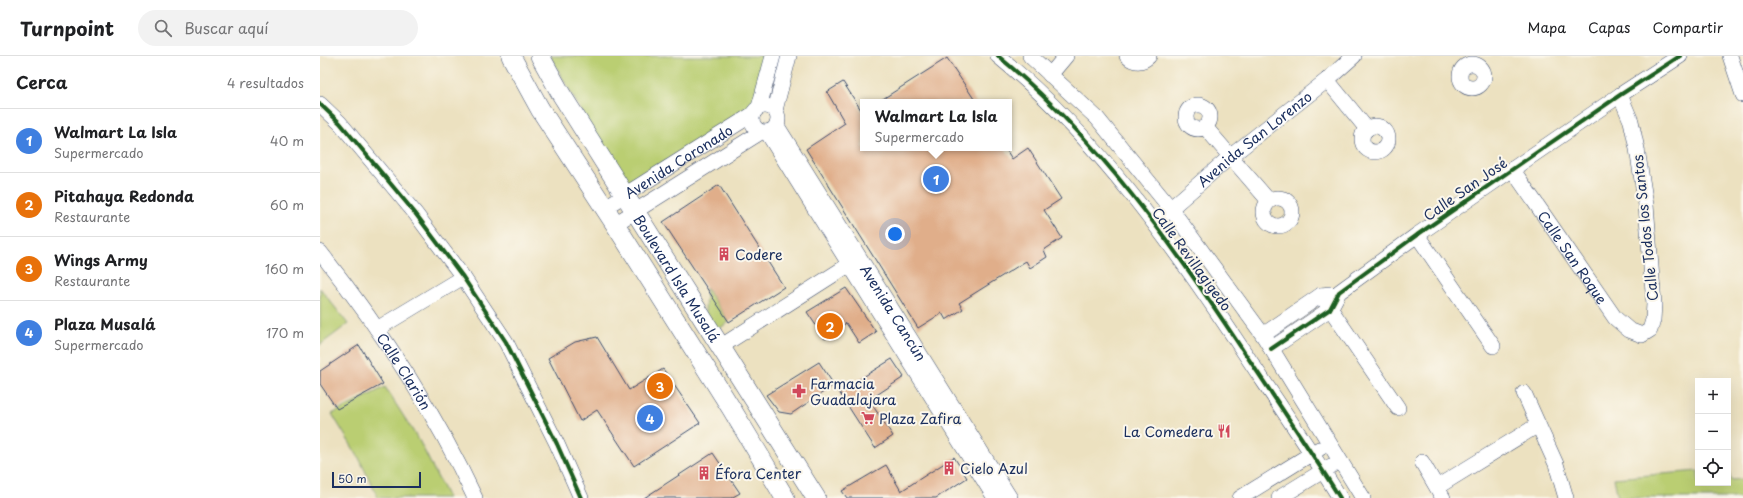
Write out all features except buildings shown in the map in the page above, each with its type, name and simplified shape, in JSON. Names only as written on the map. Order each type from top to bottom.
[{"type":"main road","points":[[495,56],[527,87]]},
{"type":"main road","name":"Boulevard Isla Musalá","points":[[511,56],[527,87],[757,450],[785,498]]},
{"type":"main road","name":"Boulevard Isla Musalá","points":[[540,56],[562,94],[816,498]]},
{"type":"main road","points":[[555,56],[562,94]]},
{"type":"main road","points":[[757,450],[779,438]]},
{"type":"street","points":[[773,56],[752,123],[754,127],[768,130],[778,118],[775,110],[789,56]]},
{"type":"street","name":"Calle Revillagigedo","points":[[998,56],[1016,71],[1072,125],[1154,222],[1219,315],[1340,498]]},
{"type":"street","points":[[1050,75],[1066,56]]},
{"type":"street","points":[[1127,56],[1138,62],[1149,56]]},
{"type":"street","name":"Avenida San Lorenzo","points":[[1154,222],[1231,156],[1328,80],[1354,56]]},
{"type":"street","name":"Calle San José","points":[[1271,349],[1330,308],[1339,292],[1512,169],[1680,56]]},
{"type":"street","points":[[1730,56],[1743,95]]},
{"type":"street","name":"Calle Revillagigedo","points":[[1036,58],[1050,75],[1097,118],[1171,209],[1263,335],[1363,498]]},
{"type":"street","points":[[1328,80],[1367,129]]},
{"type":"street","name":"Calle Todos los Santos","points":[[1620,95],[1631,121],[1646,205],[1654,304],[1653,320],[1650,330],[1642,335]]},
{"type":"street","points":[[320,104],[340,123],[415,213],[463,277],[506,342],[557,444],[581,498]]},
{"type":"street","points":[[756,110],[768,106],[775,110]]},
{"type":"street","name":"Avenida Coronado","points":[[604,208],[756,110]]},
{"type":"street","points":[[1205,127],[1269,201]]},
{"type":"street","name":"Avenida Coronado","points":[[615,224],[768,130]]},
{"type":"street","name":"Avenida Cancún","points":[[768,130],[1010,498]]},
{"type":"street","name":"Calle San Roque","points":[[1512,169],[1615,318],[1629,330],[1642,335]]},
{"type":"street","points":[[1418,236],[1493,346]]},
{"type":"street","name":"Calle Clarión","points":[[320,252],[344,282],[406,370],[450,446],[475,498]]},
{"type":"street","points":[[720,347],[855,262]]},
{"type":"street","name":"Avenida Cancún","points":[[855,262],[995,498]]},
{"type":"street","points":[[377,329],[463,277]]},
{"type":"street","name":"Calle San José","points":[[1263,335],[1321,295],[1339,292]]},
{"type":"street","points":[[1321,295],[1398,408]]},
{"type":"street","points":[[1524,393],[1556,464],[1566,498]]},
{"type":"street","points":[[1422,462],[1440,492],[1538,425]]},
{"type":"street","points":[[1240,498],[1330,442]]},
{"type":"street","points":[[1279,498],[1340,460]]},
{"type":"green space","points":[[550,56],[765,56],[754,103],[749,109],[625,187]]},
{"type":"green space","points":[[320,288],[348,324],[320,345]]},
{"type":"green space","points":[[706,288],[729,322],[714,332],[705,314]]},
{"type":"green space","points":[[385,387],[420,442],[448,498],[378,498],[359,458],[332,414]]},
{"type":"green space","points":[[1695,471],[1695,486],[1731,486],[1731,480],[1743,479],[1743,498],[1618,498],[1614,478]]},
{"type":"cycle path","points":[[998,56],[1034,88],[1101,157],[1162,233],[1217,312],[1340,498]]},
{"type":"cycle path","points":[[1271,349],[1330,309],[1339,292],[1417,235],[1620,95],[1680,56]]},
{"type":"cycle path","points":[[320,104],[340,123],[415,213],[463,277],[506,342],[557,444],[581,498]]},
{"type":"place","name":"Walmart La Isla","points":[[936,179]]},
{"type":"place","name":"Codere","points":[[724,254]]},
{"type":"place","name":"Pitahaya Redonda","points":[[830,326]]},
{"type":"place","name":"Wings Army","points":[[660,386]]},
{"type":"place","name":"Farmacia Guadalajara","points":[[799,391]]},
{"type":"place","name":"Plaza Musalá","points":[[650,418]]},
{"type":"place","name":"Plaza Zafira","points":[[868,418]]},
{"type":"place","name":"La Comedera","points":[[1224,431]]},
{"type":"place","name":"Cielo Azul","points":[[949,468]]},
{"type":"place","name":"Éfora Center","points":[[704,473]]}]
